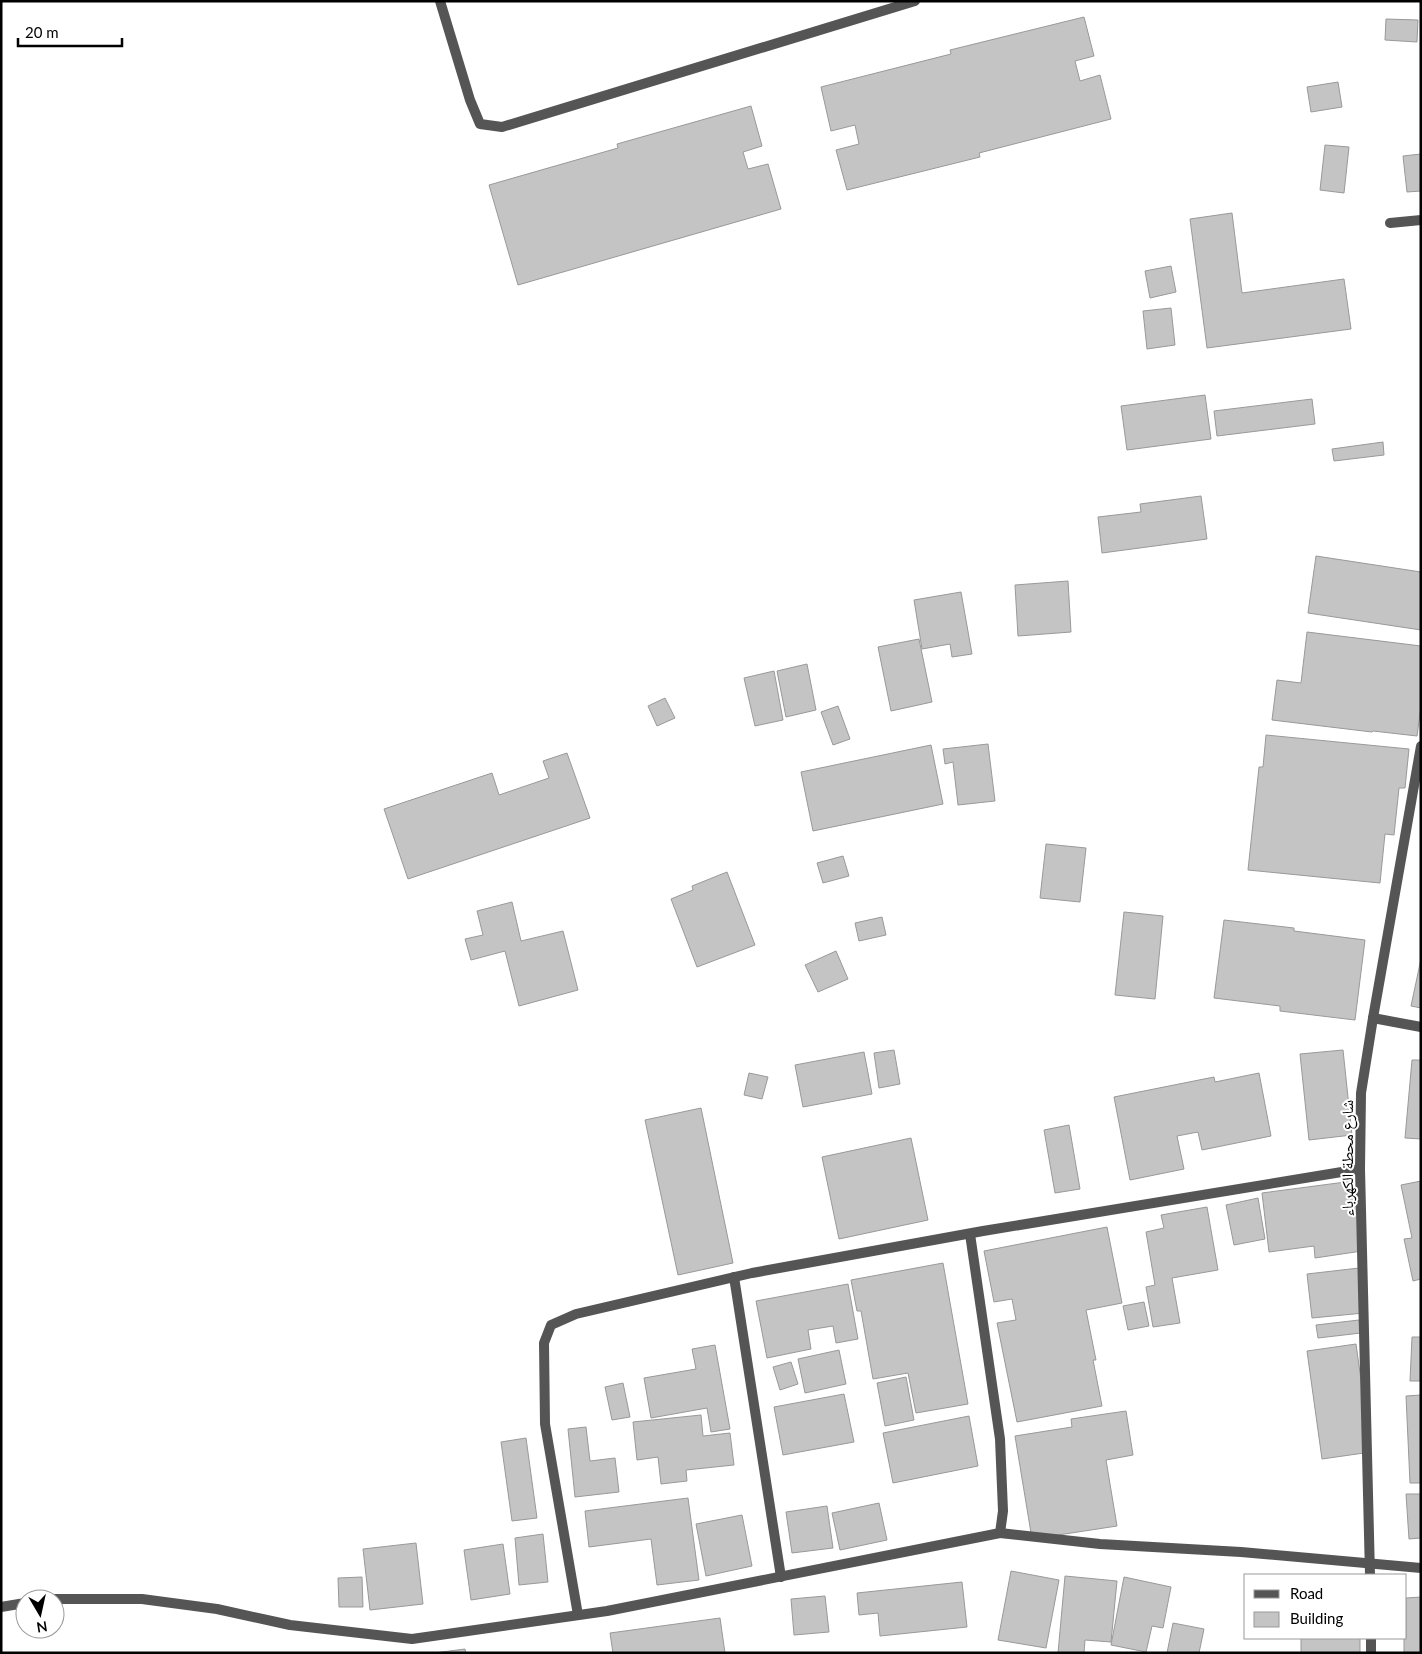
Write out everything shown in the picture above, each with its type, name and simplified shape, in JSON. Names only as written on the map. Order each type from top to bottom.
[{"type":"street","points":[[440,1],[470,100],[480,124],[502,127],[915,1]]},
{"type":"street","points":[[1390,223],[1421,220]]},
{"type":"street","name":"شارع محطة الكهرباء","points":[[1370,1574],[1360,1169],[1361,1093],[1421,746]]},
{"type":"street","points":[[1373,1018],[1421,1027]]},
{"type":"street","points":[[578,1615],[545,1424],[544,1343],[551,1325],[576,1314],[734,1277],[970,1234],[1360,1169]]},
{"type":"street","points":[[970,1234],[1000,1439],[1003,1511],[1000,1533]]},
{"type":"street","points":[[734,1277],[781,1577]]},
{"type":"street","points":[[65,1599],[142,1600],[217,1608],[290,1625],[412,1639],[578,1615],[1000,1533],[1100,1544],[1241,1552],[1421,1568]]},
{"type":"street","points":[[1,1607],[15,1605]]},
{"type":"street","points":[[1371,1639],[1372,1653]]},
{"type":"building","points":[[1084,17],[1094,56],[1075,61],[1080,81],[1100,75],[1111,119],[979,153],[980,157],[847,190],[836,150],[859,144],[855,125],[831,131],[821,87],[951,54],[950,50]]},
{"type":"building","points":[[1386,19],[1418,20],[1417,42],[1385,40]]},
{"type":"building","points":[[1338,82],[1342,107],[1311,112],[1307,87]]},
{"type":"building","points":[[751,106],[762,146],[743,152],[748,169],[768,164],[781,209],[518,285],[489,185],[618,148],[617,144]]},
{"type":"building","points":[[1325,145],[1349,147],[1344,193],[1320,190]]},
{"type":"building","points":[[1421,154],[1421,191],[1407,192],[1403,156]]},
{"type":"building","points":[[1232,213],[1242,293],[1344,279],[1351,329],[1207,348],[1190,219]]},
{"type":"building","points":[[1171,266],[1176,292],[1150,298],[1145,271]]},
{"type":"building","points":[[1171,308],[1175,345],[1147,349],[1143,311]]},
{"type":"building","points":[[1205,395],[1211,439],[1127,450],[1121,406]]},
{"type":"building","points":[[1312,399],[1315,424],[1217,436],[1214,411]]},
{"type":"building","points":[[1383,442],[1384,455],[1334,461],[1332,449]]},
{"type":"building","points":[[1201,496],[1207,539],[1102,553],[1098,517],[1141,512],[1140,504]]},
{"type":"building","points":[[1316,556],[1421,572],[1421,630],[1308,613]]},
{"type":"building","points":[[1068,581],[1071,632],[1018,636],[1015,585]]},
{"type":"building","points":[[961,592],[972,654],[952,657],[950,644],[922,649],[914,600]]},
{"type":"building","points":[[1307,632],[1421,646],[1421,706],[1417,736],[1272,720],[1277,680],[1301,683]]},
{"type":"building","points":[[919,639],[932,702],[891,711],[878,647]]},
{"type":"building","points":[[807,664],[816,710],[786,717],[777,671]]},
{"type":"building","points":[[774,671],[783,720],[755,726],[744,678]]},
{"type":"building","points":[[665,698],[675,718],[657,726],[648,706]]},
{"type":"building","points":[[838,706],[850,739],[833,745],[821,712]]},
{"type":"building","points":[[1266,735],[1409,749],[1405,788],[1399,788],[1394,835],[1385,834],[1380,883],[1248,870],[1259,767],[1263,767]]},
{"type":"building","points":[[988,744],[995,801],[958,805],[953,762],[945,764],[943,749]]},
{"type":"building","points":[[931,745],[943,804],[813,831],[801,772]]},
{"type":"building","points":[[567,753],[590,818],[408,879],[384,809],[492,773],[499,795],[549,778],[543,761]]},
{"type":"building","points":[[1046,844],[1086,848],[1080,902],[1040,898]]},
{"type":"building","points":[[843,856],[849,876],[823,883],[817,863]]},
{"type":"building","points":[[727,872],[755,945],[697,967],[671,899],[693,890],[692,886]]},
{"type":"building","points":[[512,902],[521,941],[563,931],[578,990],[519,1006],[505,951],[471,960],[465,939],[483,935],[477,911]]},
{"type":"building","points":[[1124,912],[1163,916],[1155,999],[1115,995]]},
{"type":"building","points":[[882,917],[886,935],[859,941],[855,923]]},
{"type":"building","points":[[1224,920],[1294,928],[1294,931],[1365,940],[1355,1020],[1280,1011],[1280,1006],[1214,998]]},
{"type":"building","points":[[836,951],[848,979],[818,992],[805,965]]},
{"type":"building","points":[[1421,959],[1421,1008],[1411,1006]]},
{"type":"building","points":[[894,1050],[900,1084],[879,1088],[874,1053]]},
{"type":"building","points":[[1343,1050],[1352,1135],[1309,1140],[1300,1054]]},
{"type":"building","points":[[864,1052],[872,1094],[803,1107],[795,1065]]},
{"type":"building","points":[[1412,1060],[1421,1060],[1421,1139],[1405,1138]]},
{"type":"building","points":[[749,1073],[768,1077],[762,1099],[744,1095]]},
{"type":"building","points":[[1259,1073],[1271,1136],[1202,1150],[1198,1132],[1177,1136],[1184,1169],[1130,1180],[1114,1097],[1214,1077],[1215,1082]]},
{"type":"building","points":[[701,1108],[733,1263],[678,1275],[645,1120]]},
{"type":"building","points":[[1069,1125],[1080,1189],[1055,1193],[1044,1130]]},
{"type":"building","points":[[911,1138],[928,1220],[839,1239],[822,1157]]},
{"type":"building","points":[[1353,1181],[1362,1251],[1315,1258],[1314,1246],[1269,1252],[1262,1193]]},
{"type":"building","points":[[1421,1181],[1421,1279],[1413,1281],[1404,1239],[1412,1238],[1401,1185]]},
{"type":"building","points":[[1258,1198],[1265,1239],[1234,1245],[1226,1205]]},
{"type":"building","points":[[1207,1207],[1218,1270],[1172,1278],[1180,1323],[1153,1327],[1146,1287],[1155,1285],[1146,1232],[1164,1228],[1161,1215]]},
{"type":"building","points":[[1107,1227],[1122,1303],[1086,1310],[1096,1360],[1093,1360],[1102,1406],[1017,1422],[997,1323],[1016,1320],[1012,1299],[994,1302],[984,1251]]},
{"type":"building","points":[[943,1263],[968,1404],[916,1413],[908,1373],[873,1379],[861,1311],[857,1311],[851,1280]]},
{"type":"building","points":[[1359,1268],[1364,1313],[1312,1318],[1307,1274]]},
{"type":"building","points":[[848,1284],[858,1339],[836,1343],[833,1326],[808,1330],[811,1349],[767,1358],[756,1301]]},
{"type":"building","points":[[1144,1302],[1149,1326],[1128,1330],[1123,1306]]},
{"type":"building","points":[[1359,1320],[1361,1333],[1318,1338],[1316,1325]]},
{"type":"building","points":[[1412,1337],[1421,1337],[1421,1381],[1410,1381]]},
{"type":"building","points":[[1356,1344],[1371,1452],[1322,1459],[1307,1351]]},
{"type":"building","points":[[715,1345],[730,1429],[711,1432],[707,1408],[651,1418],[644,1378],[696,1369],[692,1349]]},
{"type":"building","points":[[839,1350],[846,1384],[805,1393],[798,1359]]},
{"type":"building","points":[[791,1362],[798,1384],[780,1390],[773,1367]]},
{"type":"building","points":[[906,1377],[914,1420],[885,1426],[877,1383]]},
{"type":"building","points":[[623,1383],[630,1417],[612,1420],[605,1387]]},
{"type":"building","points":[[844,1394],[854,1442],[783,1455],[774,1407]]},
{"type":"building","points":[[1421,1395],[1421,1483],[1410,1483],[1406,1396]]},
{"type":"building","points":[[1126,1411],[1133,1455],[1106,1460],[1117,1526],[1032,1539],[1015,1436],[1072,1427],[1071,1419]]},
{"type":"building","points":[[701,1415],[703,1436],[730,1433],[734,1465],[686,1470],[687,1481],[661,1484],[658,1457],[637,1460],[633,1422]]},
{"type":"building","points":[[969,1416],[978,1466],[893,1483],[883,1433]]},
{"type":"building","points":[[586,1427],[590,1461],[615,1458],[619,1492],[575,1497],[568,1429]]},
{"type":"building","points":[[526,1438],[537,1518],[512,1521],[501,1442]]},
{"type":"building","points":[[1406,1494],[1421,1494],[1421,1538],[1409,1539]]},
{"type":"building","points":[[688,1498],[699,1580],[657,1585],[651,1539],[589,1547],[585,1511]]},
{"type":"building","points":[[879,1503],[887,1540],[840,1550],[832,1513]]},
{"type":"building","points":[[827,1506],[833,1548],[792,1553],[786,1512]]},
{"type":"building","points":[[742,1515],[752,1566],[706,1576],[696,1524]]},
{"type":"building","points":[[543,1534],[548,1582],[519,1585],[515,1538]]},
{"type":"building","points":[[416,1543],[423,1604],[370,1610],[363,1549]]},
{"type":"building","points":[[503,1544],[510,1594],[471,1600],[464,1550]]},
{"type":"building","points":[[1011,1571],[1059,1580],[1046,1648],[998,1640]]},
{"type":"building","points":[[1065,1576],[1117,1581],[1111,1642],[1085,1640],[1084,1653],[1058,1653]]},
{"type":"building","points":[[362,1577],[363,1607],[339,1607],[338,1578]]},
{"type":"building","points":[[1124,1577],[1171,1587],[1163,1628],[1152,1626],[1146,1652],[1111,1645]]},
{"type":"building","points":[[962,1582],[967,1627],[880,1636],[878,1613],[859,1615],[857,1593]]},
{"type":"building","points":[[825,1596],[829,1632],[794,1635],[791,1599]]},
{"type":"building","points":[[1421,1597],[1421,1653],[1404,1653],[1404,1639],[1407,1639],[1407,1598]]},
{"type":"building","points":[[720,1618],[725,1653],[613,1653],[610,1633]]},
{"type":"building","points":[[1173,1623],[1204,1629],[1199,1653],[1167,1653]]},
{"type":"building","points":[[1301,1639],[1360,1639],[1360,1653],[1301,1653]]},
{"type":"building","points":[[465,1649],[466,1653],[434,1653]]}]
